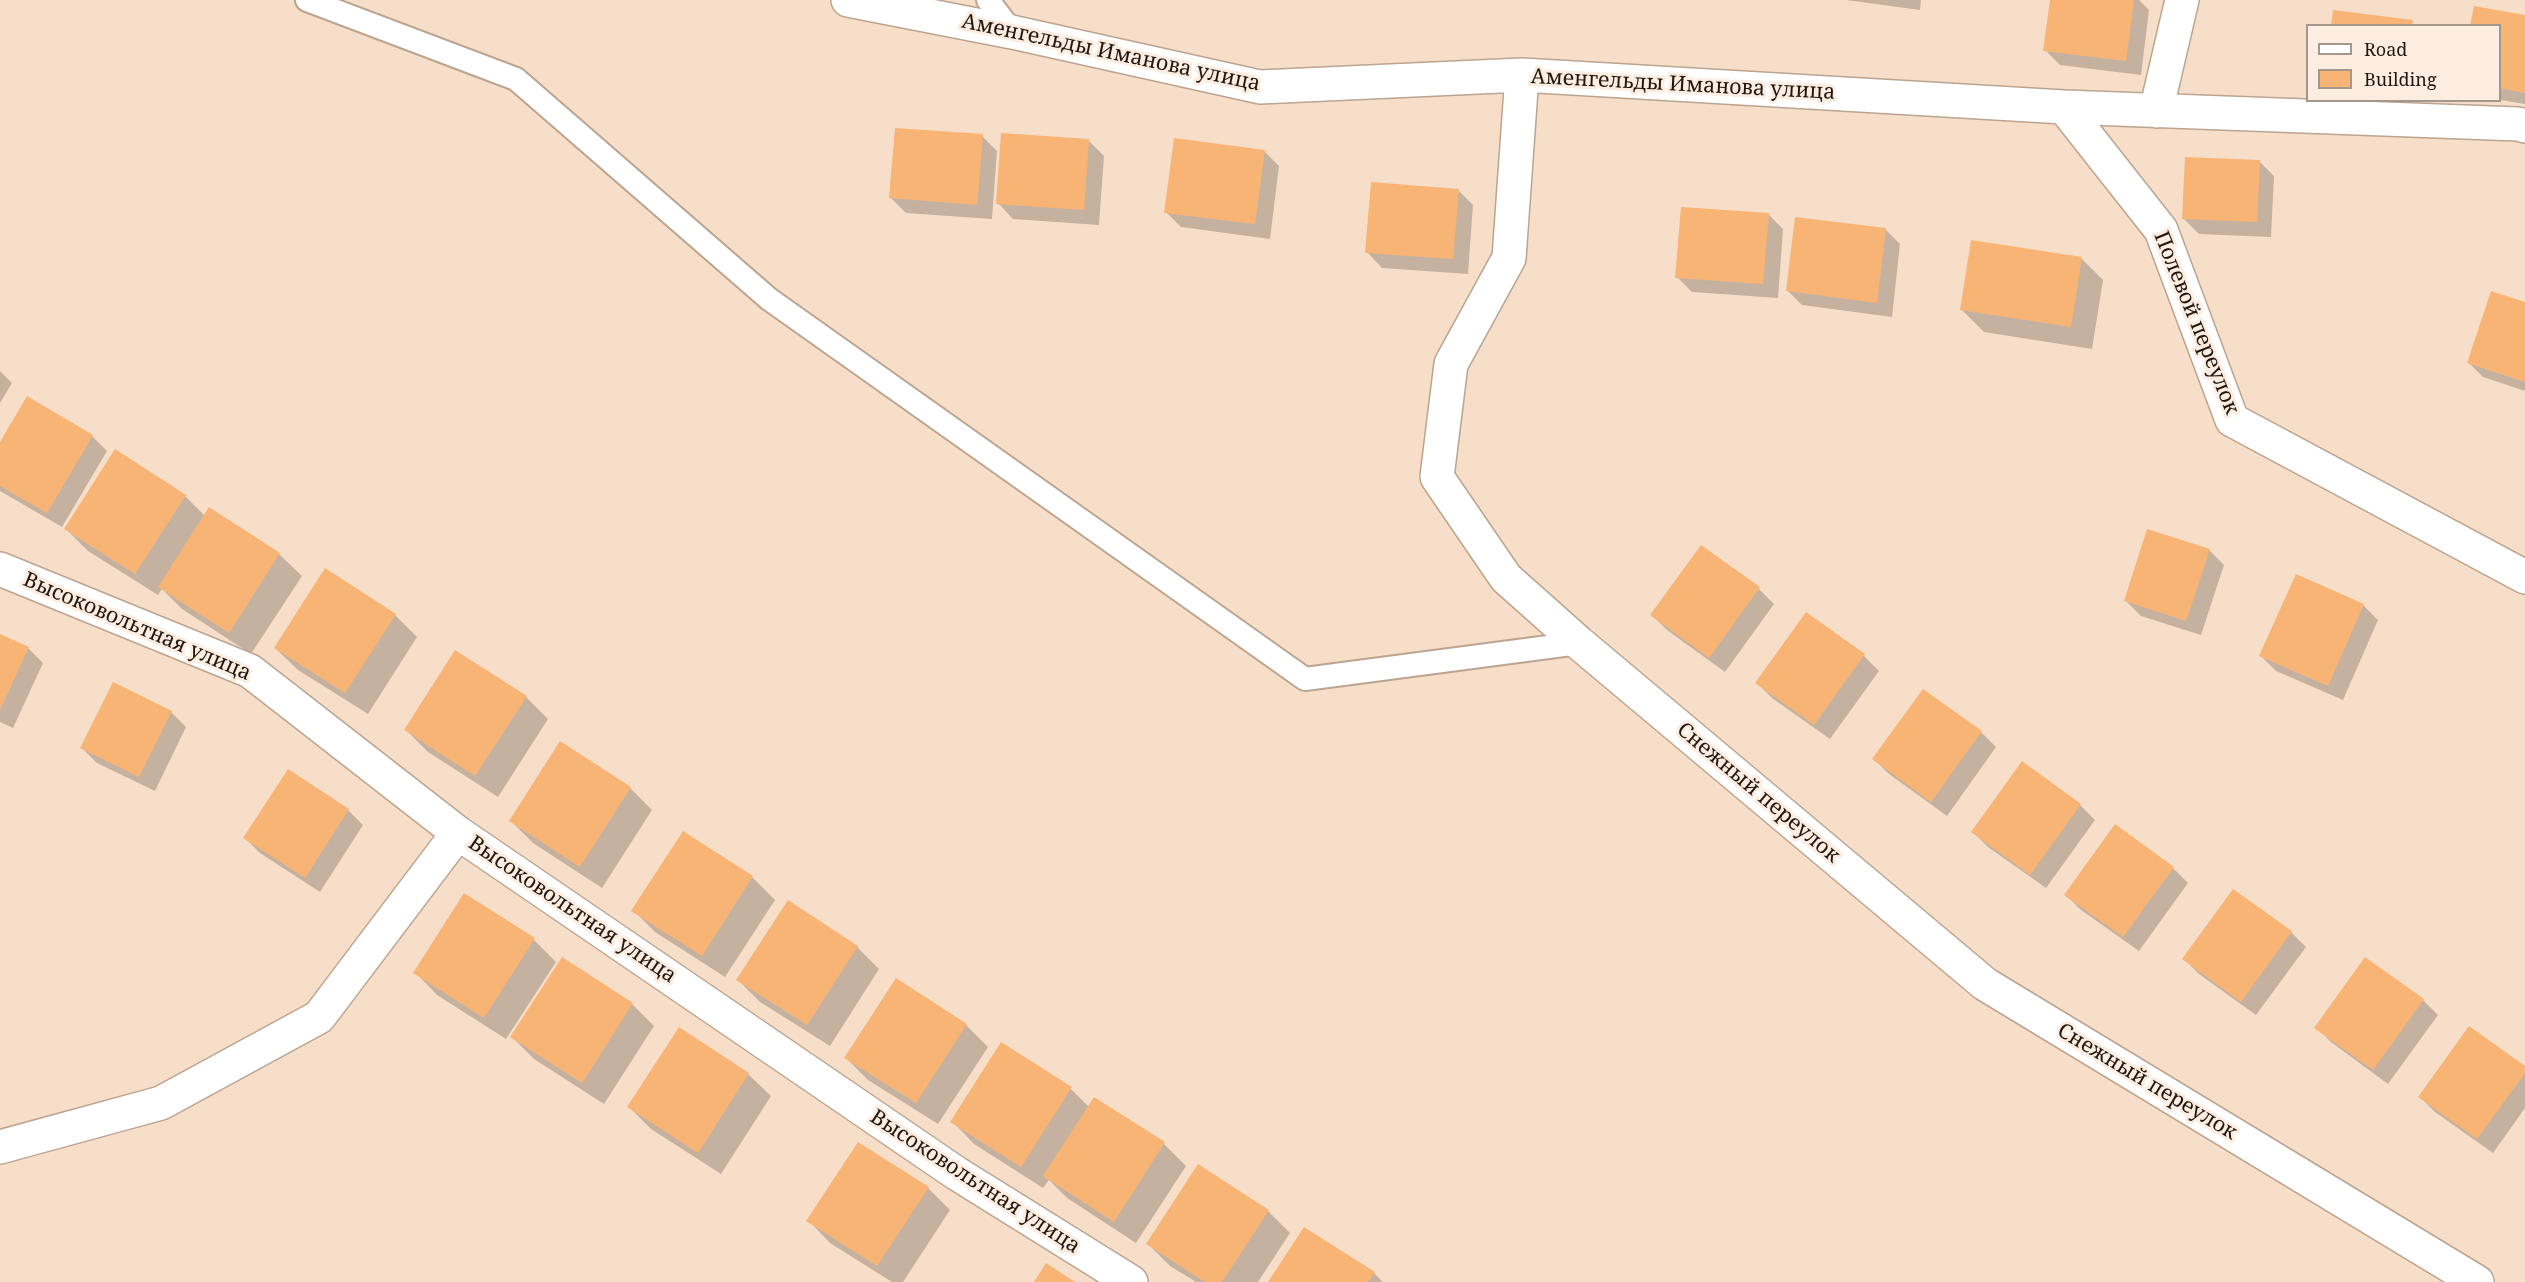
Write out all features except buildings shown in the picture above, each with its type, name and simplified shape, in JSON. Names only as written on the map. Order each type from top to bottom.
[{"type":"street","name":"Аменгельды Иманова улица","points":[[848,0],[1012,32],[1260,87],[1522,75],[2064,107],[2525,126]]},
{"type":"street","points":[[2156,111],[2182,0]]},
{"type":"street","name":"Снежный переулок","points":[[1522,75],[1509,258],[1451,364],[1437,477],[1506,578],[1579,643],[1985,984],[2477,1282]]},
{"type":"street","name":"Полевой переулок","points":[[2064,107],[2161,230],[2232,420],[2525,577]]},
{"type":"street","name":"Высоковольтная улица","points":[[0,569],[250,672],[458,833],[956,1173],[1131,1282]]},
{"type":"street","points":[[0,1147],[161,1103],[319,1017],[458,833]]},
{"type":"lane","points":[[307,0],[516,79],[769,299],[1305,679],[1579,643]]},
{"type":"lane","points":[[988,0],[1012,32]]}]
